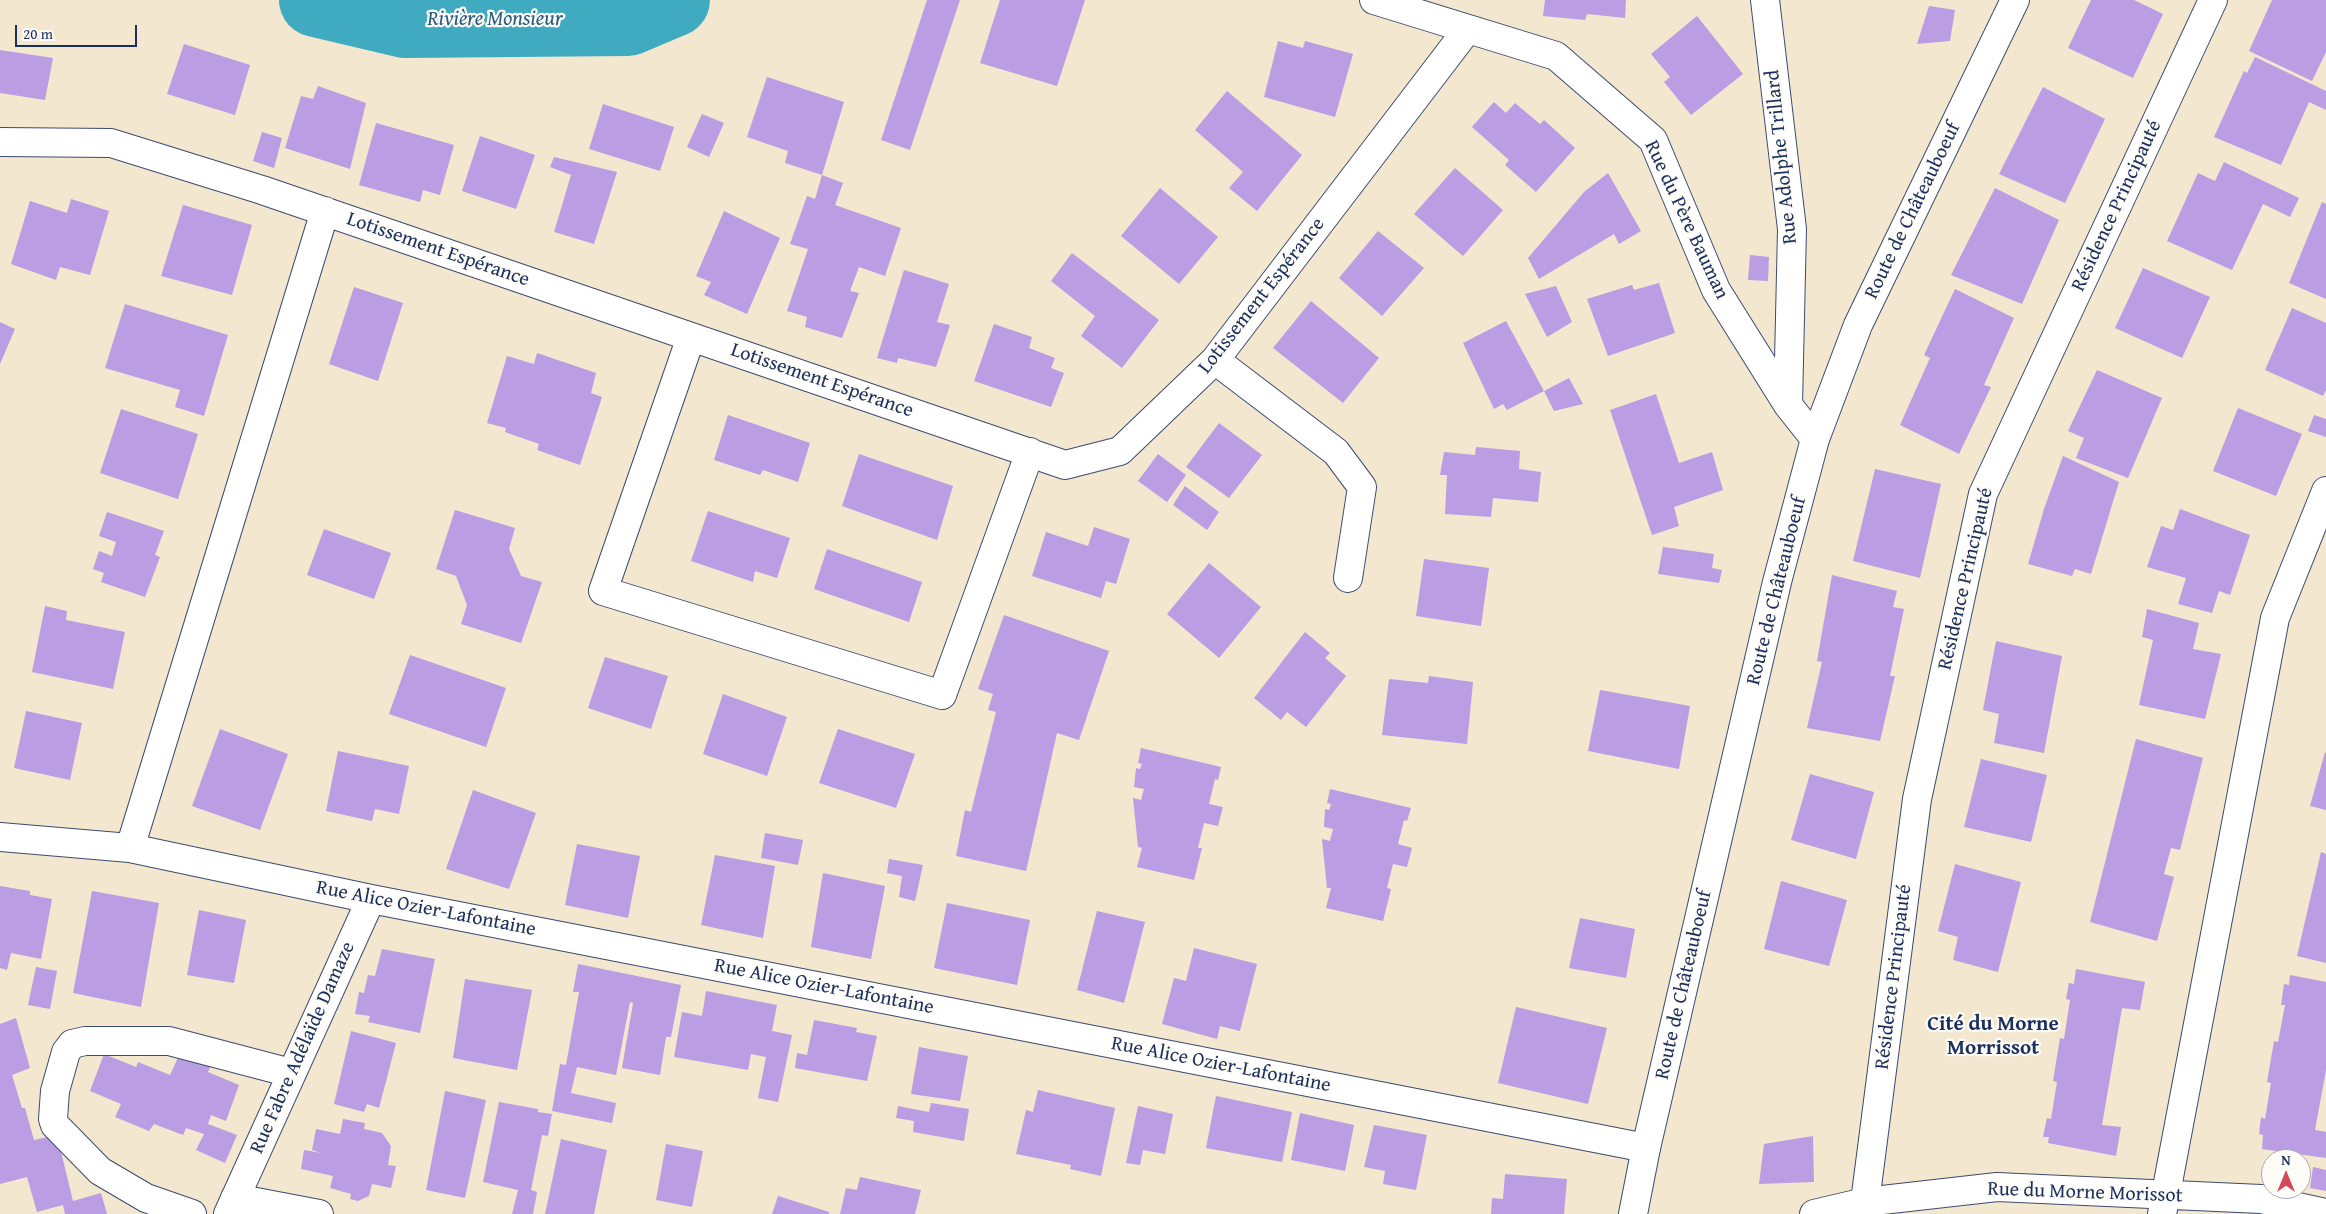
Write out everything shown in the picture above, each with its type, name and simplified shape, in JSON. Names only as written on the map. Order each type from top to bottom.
[{"type":"street","name":"Rue du Père Bauman","points":[[1374,0],[1466,30],[1556,56],[1653,140],[1716,290],[1788,405],[1815,439]]},
{"type":"street","name":"Rue Adolphe Trillard","points":[[1765,0],[1792,229],[1788,405]]},
{"type":"street","name":"Route de Châteauboeuf","points":[[1633,1214],[1646,1148],[1777,582],[1815,439],[1858,325],[2015,0]]},
{"type":"street","name":"Résidence Principauté","points":[[1865,1202],[1917,799],[1983,494],[2213,0]]},
{"type":"street","name":"Lotissement Espérance","points":[[0,142],[111,143],[325,212],[1065,465],[1120,451],[1215,360],[1466,30]]},
{"type":"street","points":[[130,848],[325,212]]},
{"type":"street","points":[[691,337],[603,590],[942,695],[1030,452]]},
{"type":"street","points":[[1215,360],[1336,452],[1362,487],[1348,578]]},
{"type":"street","points":[[2163,1204],[2275,618],[2326,491]]},
{"type":"street","name":"Rue Alice Ozier-Lafontaine","points":[[0,837],[130,848],[371,898],[1646,1148]]},
{"type":"street","name":"Rue Fabre Adélaïde Damaze","points":[[319,1214],[231,1206],[371,898]]},
{"type":"street","points":[[192,1214],[146,1198],[100,1171],[59,1131],[53,1118],[55,1091],[66,1052],[72,1044],[85,1041],[169,1041],[291,1073]]},
{"type":"street","name":"Rue du Morne Morissot","points":[[1814,1214],[1865,1202],[1997,1187],[2163,1204],[2261,1199],[2326,1213]]},
{"type":"building","points":[[927,0],[960,0],[910,150],[881,140]]},
{"type":"building","points":[[1000,0],[1085,0],[1057,86],[980,63]]},
{"type":"building","points":[[1545,0],[1626,0],[1625,18],[1587,14],[1585,20],[1543,16]]},
{"type":"building","points":[[2091,0],[2134,0],[2163,14],[2133,78],[2068,48]]},
{"type":"building","points":[[2272,0],[2326,0],[2326,52],[2312,81],[2249,51]]},
{"type":"building","points":[[1929,6],[1955,10],[1950,41],[1917,44]]},
{"type":"building","points":[[1697,16],[1743,74],[1691,115],[1664,82],[1670,77],[1651,54]]},
{"type":"building","points":[[1278,41],[1303,48],[1305,41],[1353,54],[1335,117],[1264,97]]},
{"type":"building","points":[[184,44],[250,65],[235,115],[167,94]]},
{"type":"building","points":[[0,50],[53,58],[45,100],[0,93]]},
{"type":"building","points":[[2255,57],[2326,91],[2326,110],[2309,102],[2281,165],[2214,137],[2244,71],[2247,73]]},
{"type":"building","points":[[767,77],[844,102],[822,175],[785,163],[788,151],[747,137]]},
{"type":"building","points":[[318,86],[366,103],[350,169],[285,148],[301,96],[313,99]]},
{"type":"building","points":[[2043,87],[2105,119],[2065,203],[1999,174]]},
{"type":"building","points":[[1227,91],[1302,155],[1257,211],[1229,188],[1243,172],[1195,130]]},
{"type":"building","points":[[1494,102],[1506,113],[1515,103],[1540,124],[1544,120],[1575,148],[1536,192],[1505,165],[1509,160],[1472,127]]},
{"type":"building","points":[[603,104],[674,127],[660,171],[589,149]]},
{"type":"building","points":[[702,114],[724,123],[709,157],[687,147]]},
{"type":"building","points":[[376,123],[454,145],[440,195],[423,190],[420,202],[359,185]]},
{"type":"building","points":[[262,132],[282,138],[274,168],[253,161]]},
{"type":"building","points":[[480,136],[535,155],[516,209],[462,191]]},
{"type":"building","points":[[554,157],[617,172],[594,244],[554,232],[571,175],[550,167]]},
{"type":"building","points":[[2224,162],[2299,198],[2290,217],[2263,204],[2232,270],[2167,241],[2198,173],[2215,181]]},
{"type":"building","points":[[1455,168],[1503,210],[1463,256],[1414,214]]},
{"type":"building","points":[[1608,173],[1641,231],[1619,244],[1614,234],[1539,279],[1528,258],[1584,192]]},
{"type":"building","points":[[822,175],[843,183],[835,205],[901,228],[885,276],[859,267],[850,291],[859,293],[842,338],[805,327],[807,317],[787,311],[808,249],[790,244],[807,196],[815,199]]},
{"type":"building","points":[[1160,188],[1218,237],[1179,284],[1121,236]]},
{"type":"building","points":[[1995,188],[2059,220],[2022,304],[1951,275]]},
{"type":"building","points":[[71,199],[109,211],[90,275],[60,267],[56,280],[11,264],[30,201],[67,213]]},
{"type":"building","points":[[2322,202],[2326,204],[2326,299],[2289,283]]},
{"type":"building","points":[[183,205],[252,225],[232,295],[161,276]]},
{"type":"building","points":[[724,211],[780,238],[747,314],[704,295],[711,282],[696,276]]},
{"type":"building","points":[[1378,231],[1424,268],[1382,316],[1339,278]]},
{"type":"building","points":[[1072,253],[1159,320],[1122,368],[1081,336],[1095,316],[1051,281]]},
{"type":"building","points":[[1750,255],[1769,257],[1768,281],[1748,280]]},
{"type":"building","points":[[2143,268],[2210,297],[2182,358],[2115,328]]},
{"type":"building","points":[[904,270],[949,284],[937,322],[950,325],[936,367],[898,358],[897,363],[877,358]]},
{"type":"building","points":[[1659,283],[1675,333],[1608,356],[1587,299],[1632,285],[1634,290]]},
{"type":"building","points":[[1556,286],[1572,322],[1547,337],[1525,294]]},
{"type":"building","points":[[354,287],[403,303],[378,381],[329,364]]},
{"type":"building","points":[[1955,289],[2014,318],[1984,385],[1991,387],[1959,454],[1900,425],[1930,358],[1924,355]]},
{"type":"building","points":[[1311,301],[1379,358],[1343,403],[1273,348]]},
{"type":"building","points":[[125,304],[228,335],[204,416],[175,407],[180,390],[105,368]]},
{"type":"building","points":[[2292,308],[2326,323],[2326,390],[2323,396],[2265,370]]},
{"type":"building","points":[[1506,321],[1544,391],[1507,410],[1503,404],[1494,409],[1463,343]]},
{"type":"building","points":[[0,322],[15,329],[0,364]]},
{"type":"building","points":[[994,324],[1032,337],[1029,348],[1055,358],[1051,368],[1064,373],[1051,407],[974,381]]},
{"type":"building","points":[[537,353],[596,373],[591,393],[602,397],[580,465],[537,450],[539,444],[505,432],[506,428],[487,423],[507,356],[534,364]]},
{"type":"building","points":[[2097,370],[2162,398],[2128,478],[2076,458],[2084,438],[2068,431]]},
{"type":"building","points":[[1569,378],[1583,404],[1554,411],[1544,391]]},
{"type":"building","points":[[1656,394],[1679,463],[1712,452],[1723,490],[1674,507],[1679,526],[1652,535],[1610,410]]},
{"type":"building","points":[[2238,408],[2302,434],[2276,496],[2213,471]]},
{"type":"building","points":[[121,409],[198,434],[178,499],[100,473]]},
{"type":"building","points":[[728,415],[810,443],[798,482],[763,470],[760,475],[714,460]]},
{"type":"building","points":[[2314,415],[2326,419],[2326,437],[2308,431]]},
{"type":"building","points":[[1219,423],[1262,455],[1229,498],[1186,467]]},
{"type":"building","points":[[1476,447],[1520,451],[1519,469],[1541,472],[1538,502],[1493,498],[1491,517],[1445,514],[1447,475],[1440,475],[1444,452],[1475,455]]},
{"type":"building","points":[[859,454],[953,486],[937,540],[842,506]]},
{"type":"building","points":[[1158,454],[1186,475],[1167,502],[1138,481]]},
{"type":"building","points":[[2063,456],[2119,482],[2091,574],[2075,569],[2072,576],[2028,564],[2044,509]]},
{"type":"building","points":[[1875,469],[1941,484],[1920,578],[1853,561]]},
{"type":"building","points":[[1185,486],[1219,512],[1207,530],[1173,505]]},
{"type":"building","points":[[2180,509],[2250,535],[2230,595],[2219,591],[2212,613],[2178,604],[2186,578],[2147,567],[2161,526],[2173,530]]},
{"type":"building","points":[[455,510],[515,528],[509,549],[521,576],[542,582],[521,643],[461,624],[467,605],[456,576],[436,569]]},
{"type":"building","points":[[708,511],[790,538],[777,578],[755,571],[753,582],[691,561]]},
{"type":"building","points":[[107,512],[164,531],[155,555],[160,557],[145,597],[101,582],[104,573],[93,569],[99,551],[112,556],[116,542],[99,536]]},
{"type":"building","points":[[1094,527],[1130,539],[1116,584],[1106,581],[1101,598],[1032,576],[1046,532],[1088,546]]},
{"type":"building","points":[[324,529],[391,553],[374,599],[307,575]]},
{"type":"building","points":[[1663,547],[1714,554],[1712,568],[1722,570],[1719,583],[1658,574]]},
{"type":"building","points":[[827,549],[922,582],[909,622],[814,589]]},
{"type":"building","points":[[1424,559],[1489,568],[1481,626],[1416,616]]},
{"type":"building","points":[[1209,563],[1261,607],[1219,658],[1167,614]]},
{"type":"building","points":[[1832,575],[1897,591],[1893,607],[1904,609],[1890,676],[1895,676],[1880,741],[1807,728],[1822,662],[1817,661]]},
{"type":"building","points":[[45,606],[67,611],[66,620],[125,632],[113,689],[32,672]]},
{"type":"building","points":[[2147,609],[2199,623],[2193,649],[2221,654],[2205,719],[2139,705],[2153,640],[2142,637]]},
{"type":"building","points":[[1004,615],[1109,651],[1079,740],[1057,733],[1026,871],[956,856],[965,810],[971,812],[996,712],[988,710],[993,694],[978,689]]},
{"type":"building","points":[[1305,632],[1330,653],[1325,658],[1346,676],[1306,727],[1287,712],[1281,720],[1254,698]]},
{"type":"building","points":[[1996,641],[2062,656],[2044,753],[1994,743],[1999,714],[1983,710]]},
{"type":"building","points":[[410,655],[506,688],[486,747],[389,714]]},
{"type":"building","points":[[605,657],[668,676],[651,729],[588,708]]},
{"type":"building","points":[[1429,676],[1473,682],[1467,744],[1382,735],[1389,679],[1428,683]]},
{"type":"building","points":[[1600,690],[1690,706],[1679,769],[1588,751]]},
{"type":"building","points":[[723,694],[787,717],[767,776],[703,754]]},
{"type":"building","points":[[26,711],[82,723],[70,780],[14,768]]},
{"type":"building","points":[[220,729],[288,754],[260,830],[192,806]]},
{"type":"building","points":[[838,729],[915,754],[896,808],[819,783]]},
{"type":"building","points":[[2136,739],[2203,758],[2180,850],[2171,848],[2164,874],[2174,877],[2157,941],[2090,922]]},
{"type":"building","points":[[1141,748],[1221,767],[1218,780],[1215,779],[1209,804],[1223,807],[1218,826],[1204,823],[1198,848],[1202,848],[1194,880],[1137,867],[1142,848],[1138,847],[1133,798],[1141,800],[1144,789],[1134,787],[1136,768],[1140,769],[1142,764],[1138,763]]},
{"type":"building","points":[[338,751],[409,766],[399,814],[375,809],[372,821],[326,811]]},
{"type":"building","points":[[2326,753],[2326,810],[2310,806]]},
{"type":"building","points":[[1981,759],[2047,775],[2031,842],[1964,827]]},
{"type":"building","points":[[1810,774],[1874,792],[1856,859],[1791,840]]},
{"type":"building","points":[[1330,789],[1411,808],[1407,821],[1404,820],[1398,844],[1412,848],[1407,867],[1393,864],[1387,888],[1391,889],[1383,921],[1326,908],[1331,888],[1327,888],[1322,839],[1330,841],[1333,829],[1324,827],[1325,809],[1329,810],[1331,804],[1327,803]]},
{"type":"building","points":[[473,790],[536,813],[509,889],[446,869]]},
{"type":"building","points":[[765,833],[803,840],[798,865],[761,858]]},
{"type":"building","points":[[577,844],[640,856],[628,918],[565,905]]},
{"type":"building","points":[[2321,852],[2326,854],[2326,963],[2297,956]]},
{"type":"building","points":[[715,855],[775,866],[763,938],[701,925]]},
{"type":"building","points":[[889,859],[923,865],[915,901],[899,897],[902,876],[887,873]]},
{"type":"building","points":[[1955,864],[2021,882],[1998,972],[1953,960],[1958,937],[1938,931]]},
{"type":"building","points":[[823,873],[885,886],[871,959],[811,947]]},
{"type":"building","points":[[1781,881],[1847,900],[1829,966],[1764,949]]},
{"type":"building","points":[[0,886],[30,891],[30,895],[52,899],[41,959],[11,953],[7,970],[0,968]]},
{"type":"building","points":[[92,891],[159,903],[141,1007],[73,993]]},
{"type":"building","points":[[947,903],[1030,920],[1017,985],[934,968]]},
{"type":"building","points":[[199,910],[246,920],[234,983],[187,975]]},
{"type":"building","points":[[1097,911],[1145,922],[1124,1003],[1077,990]]},
{"type":"building","points":[[1580,918],[1635,929],[1626,978],[1569,968]]},
{"type":"building","points":[[1194,948],[1257,964],[1240,1031],[1220,1026],[1217,1039],[1162,1024],[1174,978],[1186,981]]},
{"type":"building","points":[[382,949],[435,959],[420,1033],[368,1022],[370,1016],[355,1014],[359,992],[364,993],[368,975],[375,976]]},
{"type":"building","points":[[578,964],[681,985],[671,1037],[666,1037],[660,1075],[622,1068],[633,1003],[630,1002],[616,1075],[577,1067],[571,1093],[616,1103],[612,1123],[552,1111],[560,1064],[566,1065],[579,992],[573,992]]},
{"type":"building","points":[[36,967],[57,971],[50,1009],[28,1005]]},
{"type":"building","points":[[2076,969],[2145,982],[2140,1010],[2122,1008],[2102,1125],[2121,1127],[2116,1156],[2048,1143],[2049,1137],[2043,1137],[2047,1118],[2051,1119],[2057,1082],[2053,1081],[2060,1038],[2064,1039],[2070,1000],[2066,999],[2069,983],[2074,984]]},
{"type":"building","points":[[2290,975],[2326,982],[2326,1070],[2315,1130],[2326,1132],[2326,1158],[2311,1156],[2311,1149],[2262,1149],[2263,1135],[2259,1134],[2261,1117],[2265,1119],[2271,1083],[2267,1082],[2274,1041],[2278,1042],[2285,1005],[2281,1005],[2284,984],[2289,985]]},
{"type":"building","points":[[465,979],[532,990],[517,1070],[453,1058]]},
{"type":"building","points":[[706,991],[777,1005],[772,1031],[792,1035],[778,1102],[758,1098],[766,1057],[751,1054],[748,1070],[674,1057],[682,1012],[702,1016]]},
{"type":"building","points":[[1516,1007],[1607,1028],[1588,1104],[1498,1083]]},
{"type":"building","points":[[16,1018],[30,1068],[12,1075],[22,1108],[25,1108],[34,1140],[57,1135],[73,1201],[101,1193],[107,1214],[65,1214],[63,1205],[37,1212],[27,1177],[0,1184],[0,1024]]},
{"type":"building","points":[[814,1020],[857,1028],[856,1032],[877,1036],[867,1081],[795,1068],[797,1053],[807,1055]]},
{"type":"building","points":[[351,1031],[396,1043],[379,1108],[367,1104],[364,1112],[334,1104]]},
{"type":"building","points":[[919,1047],[968,1056],[960,1101],[911,1094]]},
{"type":"building","points":[[182,1049],[213,1061],[208,1072],[239,1085],[226,1121],[211,1115],[208,1124],[237,1135],[225,1163],[196,1150],[204,1134],[186,1128],[183,1135],[154,1124],[149,1131],[115,1117],[121,1104],[90,1091],[104,1054],[136,1067],[138,1062],[170,1075]]},
{"type":"building","points":[[1038,1090],[1115,1108],[1101,1176],[1070,1169],[1071,1165],[1016,1154],[1026,1110],[1033,1112]]},
{"type":"building","points":[[445,1091],[486,1100],[465,1198],[426,1190]]},
{"type":"building","points":[[1216,1096],[1292,1112],[1282,1162],[1206,1148]]},
{"type":"building","points":[[499,1102],[538,1109],[538,1112],[552,1114],[548,1136],[542,1135],[531,1190],[537,1192],[533,1214],[512,1214],[518,1190],[483,1182]]},
{"type":"building","points":[[931,1103],[969,1109],[964,1141],[913,1132],[914,1121],[896,1118],[898,1106],[929,1112]]},
{"type":"building","points":[[1138,1106],[1173,1114],[1165,1154],[1143,1150],[1140,1165],[1126,1163]]},
{"type":"building","points":[[1300,1113],[1354,1125],[1345,1171],[1291,1160]]},
{"type":"building","points":[[343,1119],[365,1123],[364,1129],[382,1133],[391,1146],[388,1165],[396,1166],[391,1188],[372,1184],[369,1196],[358,1201],[350,1199],[351,1194],[330,1188],[333,1176],[301,1169],[304,1150],[321,1153],[312,1150],[316,1129],[340,1134]]},
{"type":"building","points":[[1374,1125],[1427,1135],[1416,1190],[1383,1184],[1385,1171],[1364,1167]]},
{"type":"building","points":[[1813,1136],[1814,1182],[1759,1184],[1764,1144]]},
{"type":"building","points":[[561,1139],[607,1150],[594,1214],[545,1214]]},
{"type":"building","points":[[666,1144],[703,1151],[692,1207],[656,1200]]},
{"type":"building","points":[[2313,1167],[2326,1170],[2326,1191],[2311,1188]]},
{"type":"building","points":[[1505,1174],[1567,1179],[1564,1214],[1491,1214],[1492,1198],[1503,1199]]},
{"type":"building","points":[[860,1177],[921,1190],[915,1214],[840,1214],[846,1188],[857,1190]]},
{"type":"building","points":[[778,1196],[829,1212],[829,1214],[772,1214]]},
{"type":"waterway","name":"Rivière Monsieur","points":[[316,0],[405,21],[628,19],[673,0]]},
{"type":"district","name":"Cité du Morne Morrissot","points":[[1993,1037]]}]
